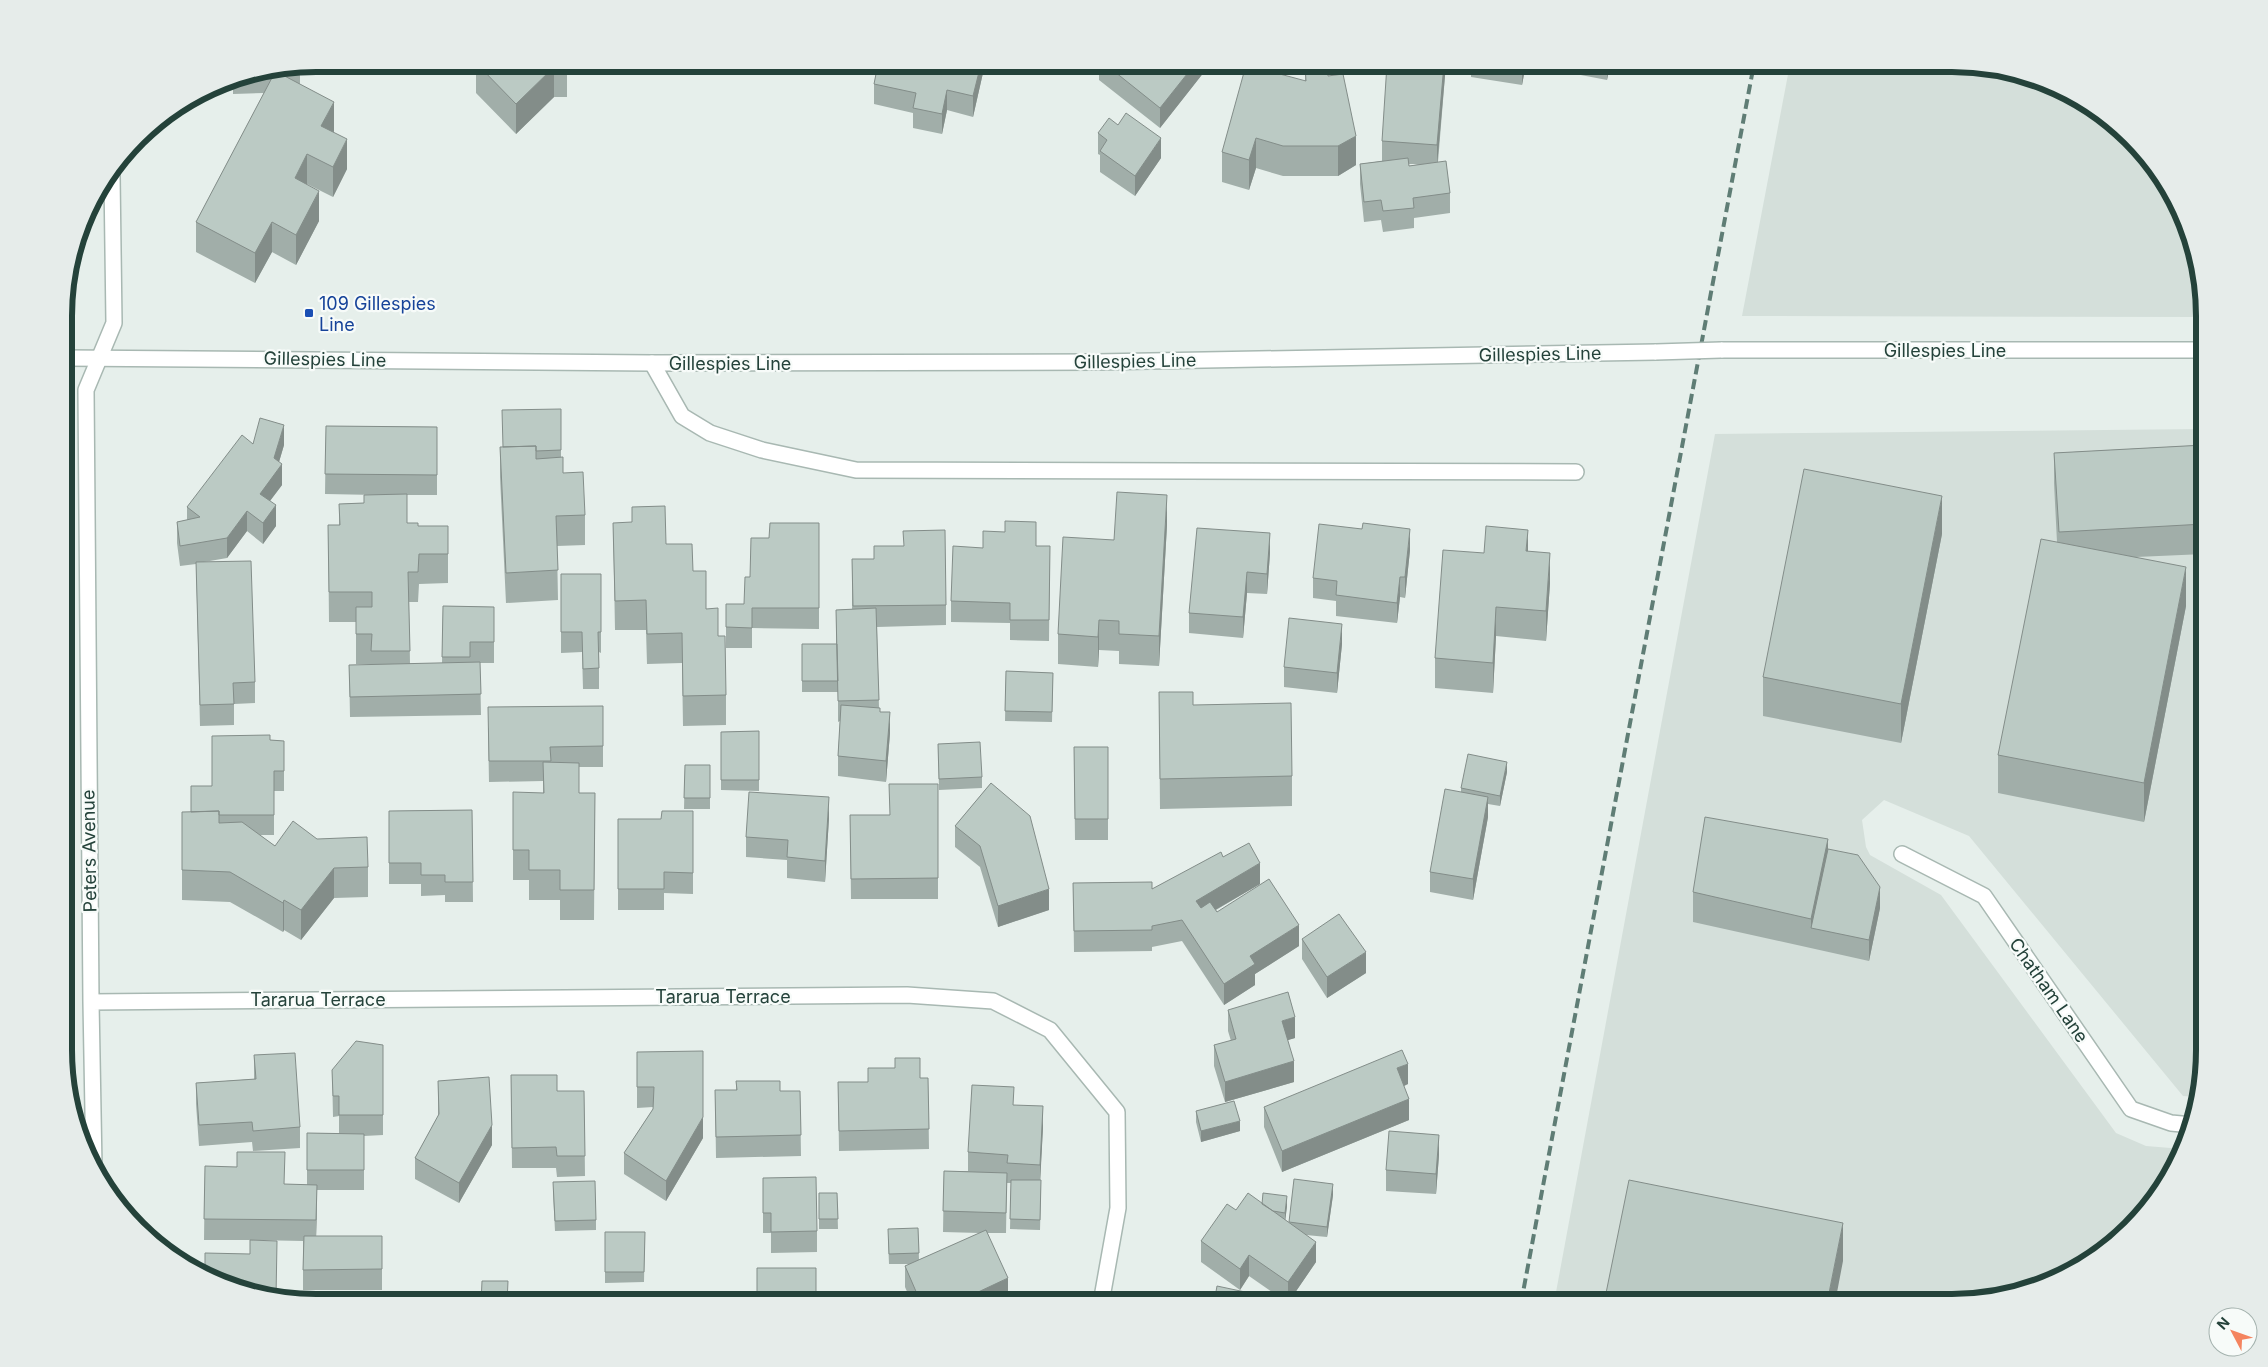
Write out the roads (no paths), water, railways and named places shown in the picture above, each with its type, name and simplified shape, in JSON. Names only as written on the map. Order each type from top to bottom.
[{"type":"street","name":"Peters Avenue","points":[[94,1149],[86,390],[114,323],[112,184]]},
{"type":"street","name":"Gillespies Line","points":[[72,358],[652,363],[1096,362],[1721,350],[2196,350]]},
{"type":"street","points":[[652,363],[682,416],[710,433],[762,450],[856,470],[1576,472]]},
{"type":"street","name":"Chatham Lane","points":[[1902,854],[1984,896],[2131,1109],[2171,1123],[2184,1124]]},
{"type":"street","name":"Tararua Terrace","points":[[91,1002],[145,1000],[907,995],[993,1002],[1050,1030],[1116,1112],[1118,1208],[1103,1294]]},
{"type":"railway","points":[[1523,1294],[1752,72]]},
{"type":"place","name":"109 Gillespies Line","points":[[309,313]]}]
